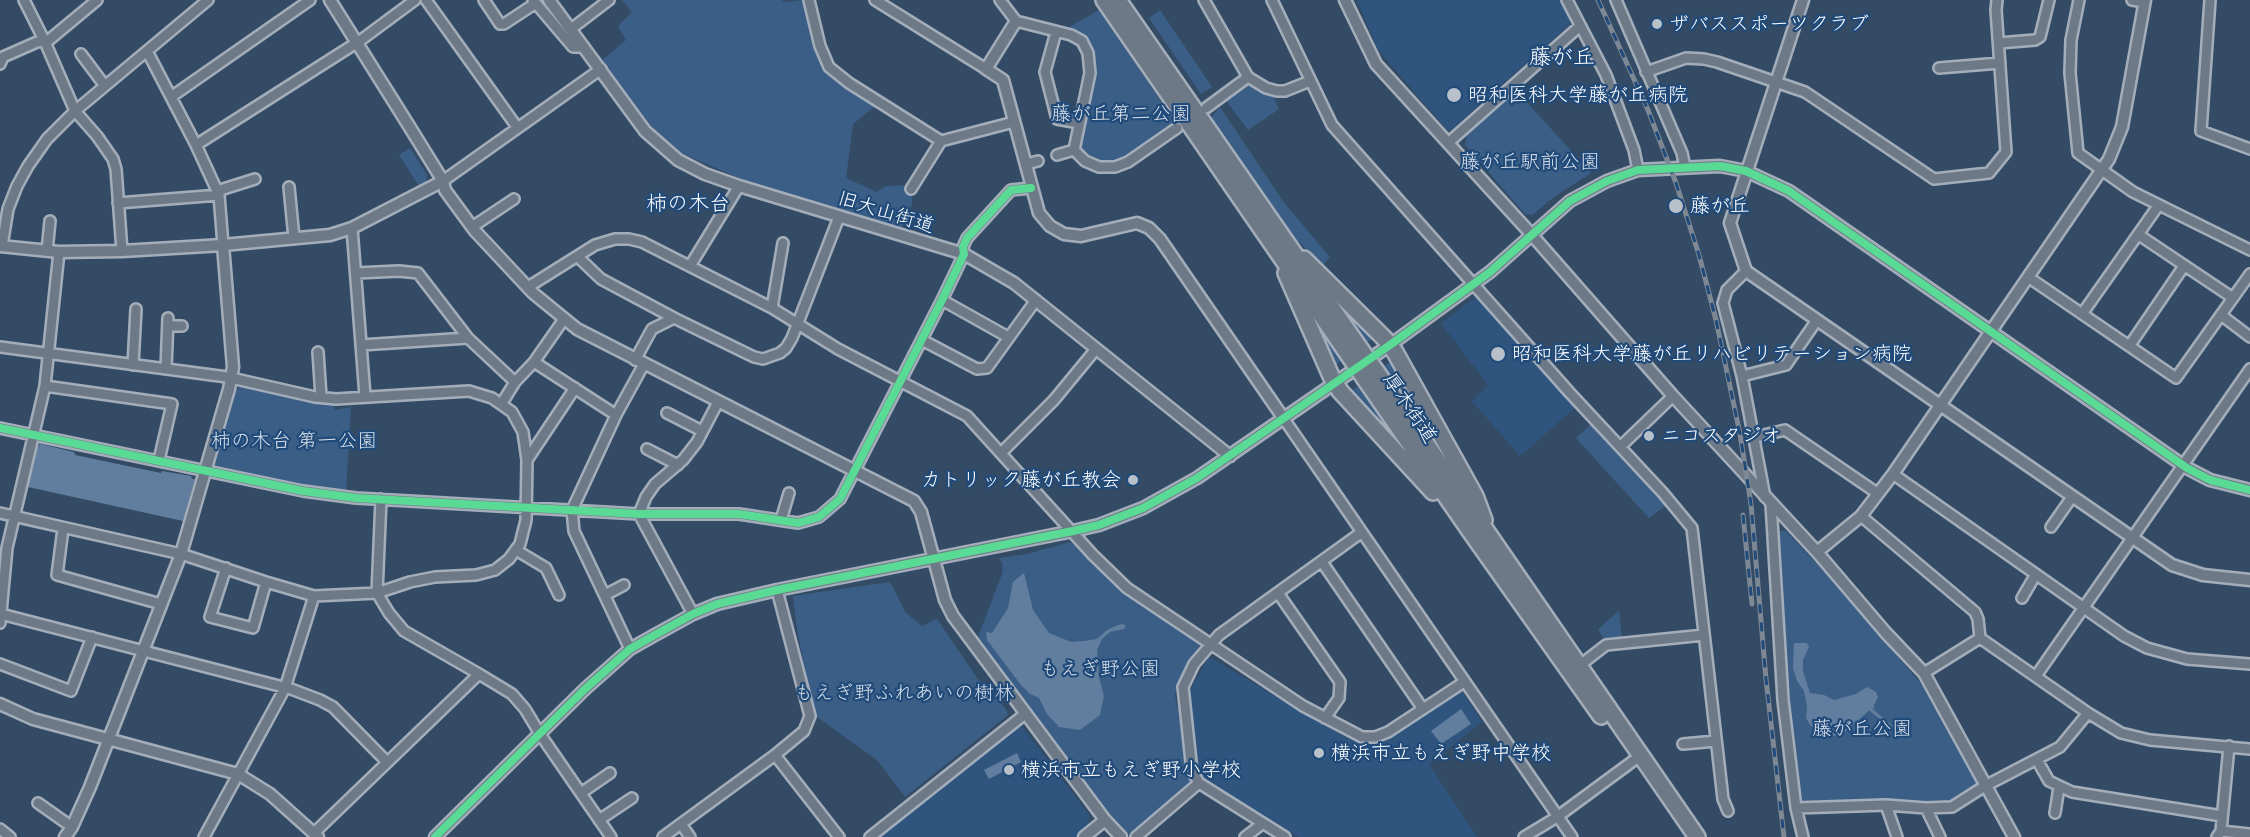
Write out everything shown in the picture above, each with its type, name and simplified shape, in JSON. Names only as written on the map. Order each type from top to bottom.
[{"type":"highway","name":"厚木街道","points":[[1104,0],[1283,248]]},
{"type":"highway","name":"厚木街道","points":[[1118,0],[1355,354],[1491,540],[1697,837]]},
{"type":"highway","points":[[1283,248],[1323,275],[1390,345],[1475,496],[1491,540]]},
{"type":"highway","points":[[1283,248],[1292,289],[1336,383],[1470,531]]},
{"type":"highway","name":"厚木街道","points":[[1371,375],[1470,531],[1685,837]]},
{"type":"street","points":[[24,0],[75,111],[97,135],[113,159],[116,169],[122,251]]},
{"type":"street","points":[[0,64],[3,57],[38,42],[45,42],[97,0]]},
{"type":"street","points":[[208,0],[75,111],[47,139],[28,166],[4,208],[1,246],[53,252],[122,251],[330,235],[352,228],[443,181],[601,69]]},
{"type":"street","points":[[171,97],[310,0]]},
{"type":"street","points":[[330,0],[443,181],[445,190],[472,226],[528,287],[564,319],[577,329],[639,362],[914,501],[921,512],[945,600],[952,616],[1105,820],[1121,837]]},
{"type":"street","points":[[196,145],[357,43],[416,0]]},
{"type":"street","points":[[426,0],[517,127]]},
{"type":"street","points":[[484,0],[500,24],[504,24],[535,2],[573,47],[584,47]]},
{"type":"street","name":"旧大山街道","points":[[549,0],[645,130],[678,160],[705,174],[739,186],[964,254],[1014,283],[1230,456]]},
{"type":"street","points":[[809,0],[820,46],[829,67],[849,83],[941,141]]},
{"type":"street","points":[[875,0],[1003,80],[1039,213],[1050,226],[1064,234],[1081,236],[1137,223],[1149,228],[1160,239],[1572,837]]},
{"type":"street","points":[[1000,0],[1016,21],[1071,35],[1082,41],[1088,53],[1090,73],[1074,150]]},
{"type":"street","points":[[1204,0],[1248,77],[1266,88],[1277,91],[1285,91],[1310,81]]},
{"type":"street","points":[[1272,0],[1332,125],[1692,528],[1723,799],[1728,810]]},
{"type":"street","points":[[1345,0],[1376,64],[1924,673],[2014,837]]},
{"type":"street","points":[[1568,0],[1606,75],[1634,150],[1638,170]]},
{"type":"street","points":[[1616,0],[1682,153],[1685,168]]},
{"type":"street","points":[[1803,0],[1730,223],[1746,271],[2172,565],[2203,575],[2250,580]]},
{"type":"street","points":[[1646,72],[1677,60],[1704,59],[1805,92],[1934,179],[1989,173],[2006,152],[1997,0]]},
{"type":"street","points":[[1999,43],[2036,40],[2040,37],[2049,0]]},
{"type":"street","points":[[2079,0],[2071,40],[2070,74],[2078,153],[2133,192],[2250,250]]},
{"type":"street","points":[[1816,552],[1861,516],[1893,474],[2109,159],[2122,127],[2144,1],[2132,0]]},
{"type":"street","points":[[2210,0],[2201,131],[2250,149]]},
{"type":"street","points":[[570,29],[605,1]]},
{"type":"street","points":[[986,69],[1016,21]]},
{"type":"street","points":[[1448,143],[1580,26]]},
{"type":"street","points":[[1056,32],[1045,72],[1057,119],[1079,123]]},
{"type":"street","points":[[65,837],[72,827],[109,738],[181,554],[232,378],[218,193],[147,51]]},
{"type":"street","points":[[81,54],[105,86]]},
{"type":"street","points":[[1939,68],[2000,63]]},
{"type":"street","points":[[1206,108],[1248,77]]},
{"type":"street","points":[[912,189],[941,141],[1014,122]]},
{"type":"street","points":[[1074,150],[1085,160],[1099,167],[1115,167],[1128,162],[1177,128]]},
{"type":"street","points":[[1057,155],[1074,150]]},
{"type":"street","points":[[1026,164],[1038,161]]},
{"type":"street","points":[[435,837],[630,649],[693,614],[717,604],[777,590],[1099,525],[1143,508],[1197,478],[1390,345],[1474,284],[1565,205],[1586,191],[1638,170],[1720,166],[1746,171],[1789,191],[2182,465],[2210,480],[2250,490]]},
{"type":"street","points":[[118,203],[218,193],[255,179]]},
{"type":"street","points":[[690,266],[739,186]]},
{"type":"street","points":[[289,187],[294,238]]},
{"type":"street","points":[[0,428],[303,491],[381,499],[639,514],[739,514],[798,523],[819,517],[840,500],[942,300],[964,254],[963,247],[967,238],[1011,190],[1031,188]]},
{"type":"street","points":[[472,226],[514,200]]},
{"type":"street","points":[[2082,314],[2158,206]]},
{"type":"street","points":[[578,257],[601,279],[674,318],[754,357],[763,359],[772,357],[786,348],[839,217]]},
{"type":"street","points":[[50,220],[53,252],[50,354],[45,386],[7,548],[1,618],[92,637],[320,699],[333,707],[387,762]]},
{"type":"street","points":[[352,228],[364,396]]},
{"type":"street","points":[[2139,235],[2233,298]]},
{"type":"street","points":[[528,287],[605,241],[629,239],[642,242],[798,322],[838,349],[967,416],[1093,555],[1126,588],[1304,706],[1362,737],[1375,738],[1388,732],[1464,682]]},
{"type":"street","points":[[772,308],[783,243]]},
{"type":"street","points":[[2130,345],[2184,266]]},
{"type":"street","points":[[356,273],[399,271],[418,273],[468,338],[515,382]]},
{"type":"street","points":[[1746,271],[1727,290],[1724,303],[1768,501],[1783,700],[1796,808],[1803,837]]},
{"type":"street","points":[[2028,277],[2176,378],[2250,274]]},
{"type":"street","points":[[942,300],[1008,337]]},
{"type":"street","points":[[922,340],[977,369],[987,368],[1036,300]]},
{"type":"street","points":[[133,365],[139,313]]},
{"type":"street","points":[[2221,315],[2250,337]]},
{"type":"street","points":[[630,649],[574,531],[572,510],[616,415],[652,329],[674,318]]},
{"type":"street","points":[[502,404],[515,382],[534,362],[564,319]]},
{"type":"street","points":[[1742,376],[1786,365],[1817,320]]},
{"type":"street","points":[[166,369],[168,322],[182,326]]},
{"type":"street","points":[[361,345],[468,338]]},
{"type":"street","points":[[0,347],[232,378],[336,399],[469,391],[481,393],[512,412],[523,432],[526,459],[526,520],[520,544],[509,559],[495,570],[476,575],[410,582],[377,593],[314,596],[181,554],[0,513]]},
{"type":"street","points":[[1002,452],[1054,400],[1096,349]]},
{"type":"street","points":[[318,352],[321,397]]},
{"type":"street","points":[[534,362],[616,415]]},
{"type":"street","points":[[2036,676],[2250,369]]},
{"type":"street","points":[[45,386],[171,404],[159,460]]},
{"type":"street","points":[[526,459],[575,388]]},
{"type":"street","points":[[1620,447],[1673,396]]},
{"type":"street","points":[[639,514],[646,497],[655,484],[691,452],[718,402]]},
{"type":"street","points":[[667,413],[702,431]]},
{"type":"street","points":[[1755,437],[1785,430],[1877,493]]},
{"type":"street","points":[[647,449],[678,465]]},
{"type":"street","points":[[1893,474],[2124,636],[2147,648],[2187,659],[2250,664]]},
{"type":"street","points":[[781,520],[789,493]]},
{"type":"street","points":[[2051,527],[2072,496]]},
{"type":"street","points":[[381,499],[377,593],[389,613],[404,631],[512,694],[525,709],[611,837]]},
{"type":"street","points":[[639,514],[693,614]]},
{"type":"street","points":[[1861,516],[1975,612],[1980,638],[2088,713],[2121,733],[2150,740],[2250,749]]},
{"type":"street","points":[[63,529],[57,575],[161,604]]},
{"type":"street","points":[[1285,837],[1199,783],[1192,771],[1183,687],[1194,664],[1219,634],[1362,532]]},
{"type":"street","points":[[516,550],[546,568],[547,579],[559,595]]},
{"type":"street","points":[[1322,562],[1423,709]]},
{"type":"street","points":[[226,568],[210,617],[253,628],[266,582]]},
{"type":"street","points":[[2022,598],[2036,574]]},
{"type":"street","points":[[605,596],[624,585]]},
{"type":"street","points":[[663,837],[804,731],[810,716],[777,590]]},
{"type":"street","points":[[1278,592],[1340,682],[1339,698],[1325,717]]},
{"type":"street","points":[[204,837],[285,688],[314,596]]},
{"type":"street","points":[[1579,666],[1606,645],[1704,635]]},
{"type":"street","points":[[0,664],[71,691],[92,637]]},
{"type":"street","points":[[1924,673],[1980,638]]},
{"type":"street","points":[[0,704],[33,720],[109,738],[238,774],[270,794],[316,835],[387,762],[479,674]]},
{"type":"street","points":[[1796,808],[1886,805],[1952,807],[1985,786],[2060,747],[2088,713]]},
{"type":"street","points":[[870,837],[1025,714]]},
{"type":"street","points":[[1683,744],[1716,741]]},
{"type":"street","points":[[2229,746],[2219,834],[2250,834]]},
{"type":"street","points":[[775,755],[839,837]]},
{"type":"street","points":[[2037,760],[2049,781],[2072,792],[2222,816]]},
{"type":"street","points":[[1524,837],[1557,817],[1633,761]]},
{"type":"street","points":[[581,793],[609,774]]},
{"type":"street","points":[[1136,837],[1199,783]]},
{"type":"street","points":[[2055,813],[2059,787]]},
{"type":"street","points":[[599,820],[618,803],[632,798]]},
{"type":"street","points":[[38,803],[72,827]]},
{"type":"street","points":[[1886,805],[1897,837]]},
{"type":"street","points":[[1926,808],[1940,837]]},
{"type":"street","points":[[1084,837],[1105,820]]},
{"type":"street","points":[[681,824],[690,837]]},
{"type":"street","points":[[1245,837],[1262,824]]},
{"type":"street","points":[[0,830],[10,837]]},
{"type":"shaded area","name":"昭和医科大学藤が丘病院","points":[[1357,0],[1563,0],[1572,18],[1570,24],[1451,130],[1447,130],[1377,48]]},
{"type":"shaded area","name":"昭和医科大学藤が丘リハビリテーション病院","points":[[1475,298],[1484,300],[1577,406],[1520,456],[1472,401],[1488,385],[1441,323]]},
{"type":"shaded area","points":[[40,444],[74,452],[75,455],[161,473],[162,471],[191,476],[195,479],[183,521],[28,487],[37,448]]},
{"type":"shaded area","points":[[1024,573],[1033,610],[1049,633],[1071,642],[1084,641],[1097,639],[1107,630],[1118,625],[1126,626],[1124,629],[1110,632],[1102,639],[1097,650],[1099,677],[1104,696],[1100,715],[1080,730],[1059,727],[1047,714],[1039,698],[1030,694],[1021,685],[987,640],[986,632],[992,633],[1008,608],[1013,582]]},
{"type":"shaded area","points":[[1794,643],[1807,643],[1809,647],[1803,660],[1803,671],[1810,693],[1824,695],[1834,700],[1856,694],[1867,687],[1876,692],[1878,697],[1873,707],[1845,732],[1835,736],[1821,734],[1810,725],[1806,718],[1807,706],[1804,691],[1797,681],[1793,668]]},
{"type":"shaded area","name":"横浜市立もえぎ野中学校","points":[[1209,657],[1343,736],[1361,743],[1378,743],[1394,735],[1462,691],[1482,722],[1429,764],[1477,837],[1299,837],[1200,777],[1192,739],[1187,695]]},
{"type":"shaded area","points":[[1461,709],[1471,724],[1441,744],[1431,731]]},
{"type":"shaded area","name":"横浜市立もえぎ野小学校","points":[[1020,724],[1089,815],[1089,827],[1076,837],[879,837]]},
{"type":"shaded area","points":[[1017,753],[1021,762],[989,779],[984,770]]},
{"type":"green space","points":[[622,0],[782,0],[784,2],[803,0],[814,48],[821,66],[835,80],[875,106],[853,124],[846,178],[877,192],[886,186],[912,185],[912,204],[901,229],[753,184],[681,153],[653,128],[600,62],[626,40],[618,26],[632,12]]},
{"type":"green space","name":"藤が丘第二公園","points":[[1099,10],[1175,122],[1126,159],[1113,164],[1086,157],[1077,149],[1090,73],[1082,41],[1059,33]]},
{"type":"green space","points":[[1160,10],[1212,87],[1201,94],[1149,18]]},
{"type":"green space","points":[[1248,84],[1271,92],[1279,109],[1248,130],[1225,99]]},
{"type":"green space","name":"藤が丘駅前公園","points":[[1515,89],[1591,173],[1554,197],[1532,215],[1525,214],[1465,145],[1467,133]]},
{"type":"green space","points":[[1220,107],[1285,204],[1330,257],[1323,265],[1285,229],[1210,119]]},
{"type":"green space","points":[[410,148],[427,175],[426,183],[419,186],[399,155]]},
{"type":"green space","points":[[1324,284],[1376,337],[1366,343]]},
{"type":"green space","points":[[1303,302],[1342,360],[1333,368]]},
{"type":"green space","points":[[1395,359],[1461,482],[1382,367]]},
{"type":"green space","name":"柿の木台 第一公園","points":[[242,384],[332,399],[335,410],[351,407],[346,491],[303,491],[209,471],[236,391]]},
{"type":"green space","points":[[1359,385],[1414,465],[1349,393]]},
{"type":"green space","points":[[1593,422],[1668,504],[1649,518],[1576,438]]},
{"type":"green space","name":"藤が丘公園","points":[[1776,531],[1786,531],[1832,580],[1922,685],[1978,784],[1951,802],[1798,804],[1786,702]]},
{"type":"green space","name":"もえぎ野公園","points":[[1070,542],[1080,548],[1125,593],[1199,639],[1200,645],[1177,685],[1175,695],[1192,785],[1134,834],[1127,833],[1110,814],[978,637],[1002,574],[1003,565],[999,558],[1027,554]]},
{"type":"green space","name":"もえぎ野ふれあいの樹林","points":[[890,582],[906,613],[922,626],[937,619],[978,679],[1006,709],[1008,715],[905,797],[877,760],[813,714],[793,596]]},
{"type":"green space","points":[[1619,611],[1622,639],[1604,640],[1598,629]]},
{"type":"waterway","points":[[1873,707],[1869,708],[1901,735]]},
{"type":"railway","points":[[1598,0],[1648,110],[1676,183],[1699,255],[1716,320],[1740,434],[1751,504],[1766,679],[1784,837]]},
{"type":"railway","points":[[1743,515],[1752,604]]},
{"type":"cycle path","points":[[435,837],[585,689],[630,649],[653,636],[717,604],[1073,531],[1099,525],[1143,508],[1197,478],[1390,345],[1490,272],[1570,201],[1607,181],[1638,170],[1720,166],[1746,171],[1789,191],[2187,468],[2210,480],[2250,490]]},
{"type":"cycle path","points":[[0,428],[303,491],[356,498],[639,514],[739,514],[798,523],[819,517],[840,499],[942,300],[964,254],[963,247],[967,238],[1011,190],[1031,188]]},
{"type":"place","name":"ザバススポーツクラブ","points":[[1657,24]]},
{"type":"place","name":"昭和医科大学藤が丘病院","points":[[1454,95]]},
{"type":"place","name":"藤が丘","points":[[1676,206]]},
{"type":"place","name":"昭和医科大学藤が丘リハビリテーション病院","points":[[1498,354]]},
{"type":"place","name":"ニコスタジオ","points":[[1649,436]]},
{"type":"place","name":"カトリック藤が丘教会","points":[[1133,480]]},
{"type":"place","name":"横浜市立もえぎ野中学校","points":[[1319,753]]},
{"type":"place","name":"横浜市立もえぎ野小学校","points":[[1009,770]]},
{"type":"district","name":"藤が丘","points":[[1562,57]]},
{"type":"district","name":"柿の木台","points":[[688,204]]}]
